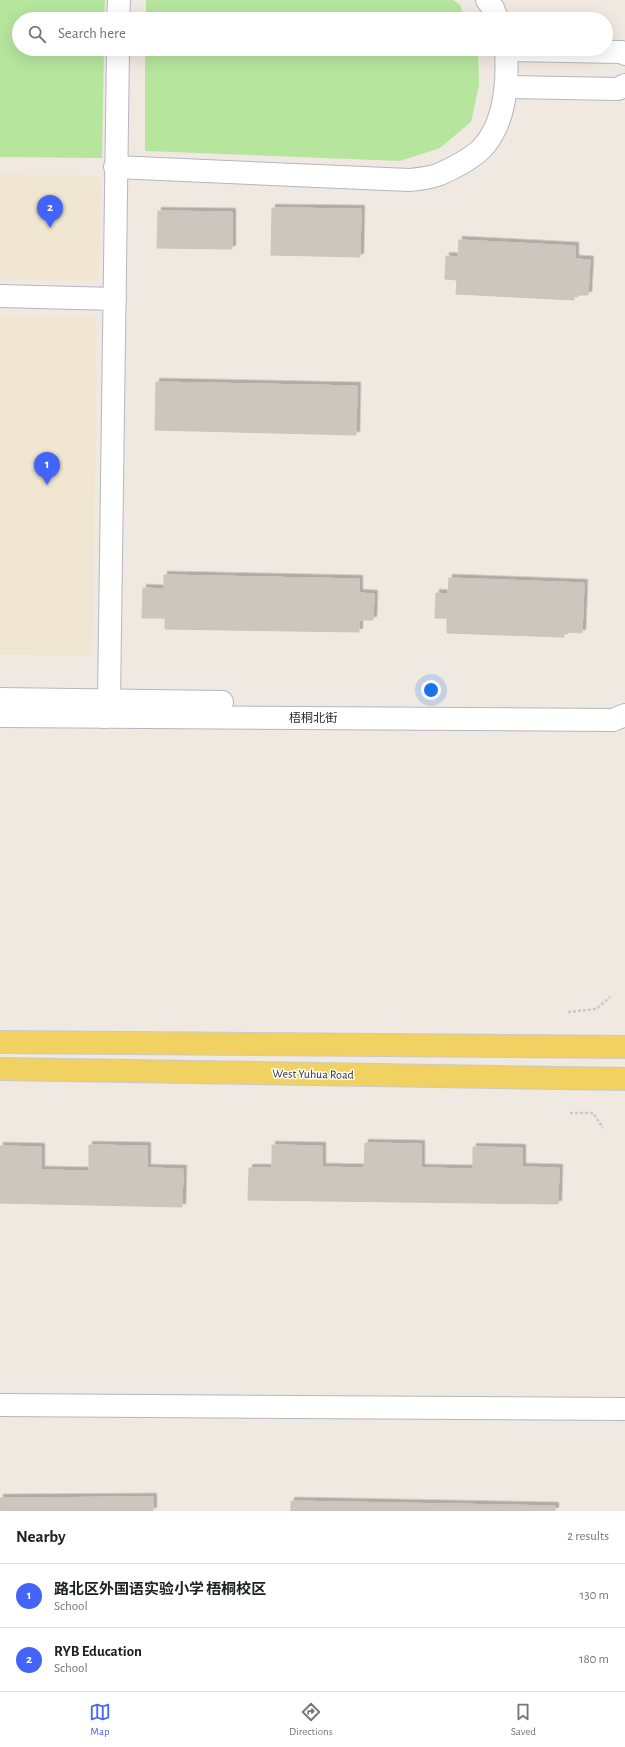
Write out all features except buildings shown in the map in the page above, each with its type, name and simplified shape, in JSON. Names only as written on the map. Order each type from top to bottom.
[{"type":"main road","points":[[0,1042],[625,1047]]},
{"type":"main road","name":"West Yuhua Road","points":[[0,1070],[625,1079]]},
{"type":"street","points":[[118,12],[119,0]]},
{"type":"street","points":[[487,0],[494,12]]},
{"type":"street","points":[[613,52],[621,52],[625,54]]},
{"type":"street","points":[[106,709],[115,298],[115,167],[118,56]]},
{"type":"street","points":[[115,167],[409,180],[438,175],[461,163],[483,146],[500,118],[506,87],[506,56]]},
{"type":"street","points":[[506,87],[618,89],[625,85]]},
{"type":"street","points":[[0,296],[115,298]]},
{"type":"street","name":"梧桐北街","points":[[0,699],[106,709],[613,720],[625,715]]},
{"type":"street","name":"梧桐北街","points":[[0,716],[106,709],[625,708]]},
{"type":"street","points":[[0,1405],[625,1409]]},
{"type":"path","points":[[568,1012],[596,1009],[610,997]]},
{"type":"path","points":[[570,1113],[593,1113],[603,1128]]},
{"type":"shaded area","points":[[0,174],[101,176],[99,281],[0,279]]},
{"type":"shaded area","points":[[0,315],[96,316],[93,655],[0,654]]},
{"type":"green space","points":[[0,0],[105,0],[104,12],[12,12],[12,56],[104,56],[102,158],[0,157]]},
{"type":"green space","points":[[146,0],[453,0],[460,5],[462,12],[146,12]]},
{"type":"green space","points":[[145,56],[478,56],[479,85],[471,122],[440,148],[400,161],[145,151]]},
{"type":"place","name":"RYB Education","points":[[50,228]]},
{"type":"place","name":"路北区外国语实验小学 梧桐校区","points":[[47,485]]}]
